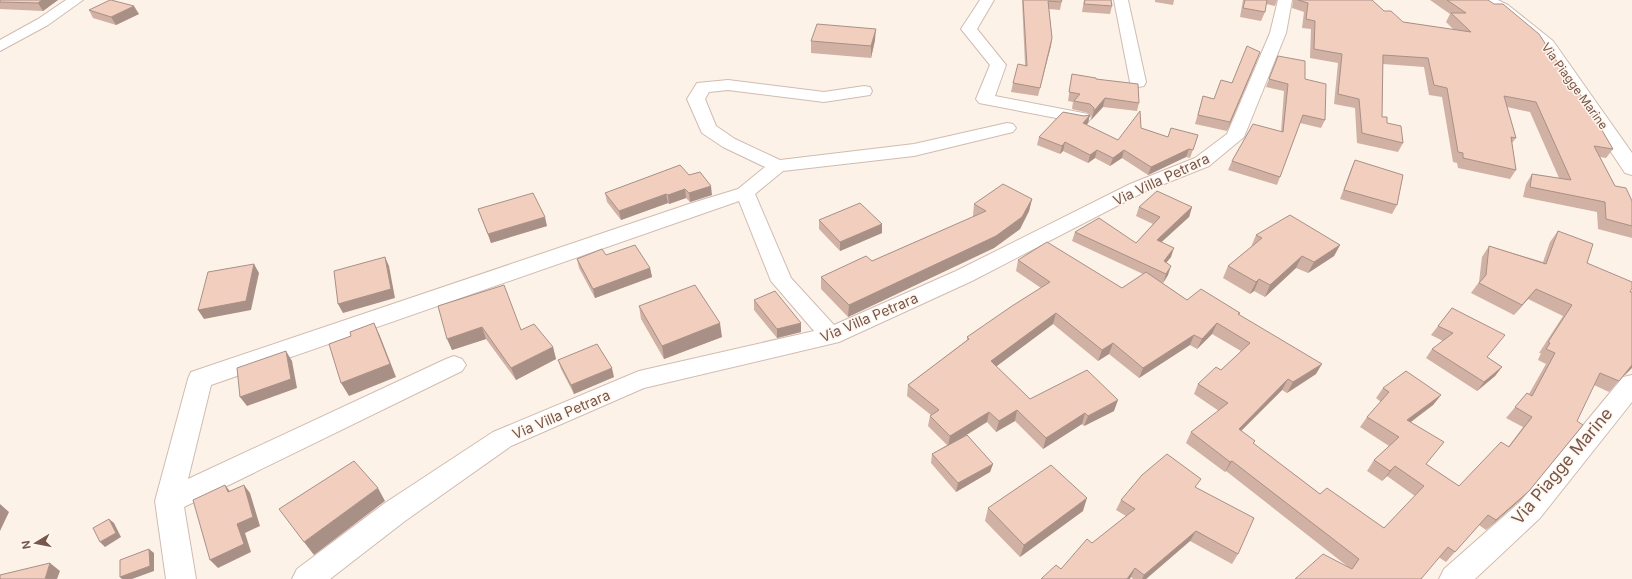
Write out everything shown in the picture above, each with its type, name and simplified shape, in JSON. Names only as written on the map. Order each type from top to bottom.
[{"type":"street","points":[[0,46],[43,22],[76,0]]},
{"type":"street","points":[[987,0],[969,29],[998,65],[985,99],[1082,118]]},
{"type":"street","points":[[1121,0],[1138,82]]},
{"type":"street","name":"Via Villa Petrara","points":[[307,579],[395,512],[502,439],[639,380],[831,336],[964,276],[1137,188],[1202,162],[1235,137],[1278,33],[1285,0]]},
{"type":"street","name":"Via Piagge Marine","points":[[1487,0],[1502,8],[1547,44],[1624,155],[1632,169]]},
{"type":"street","points":[[864,92],[824,97],[728,85],[704,87],[696,99],[708,129],[729,143],[778,166],[914,150],[1007,128]]},
{"type":"street","points":[[181,579],[169,501],[200,379],[696,208],[745,193],[778,166]]},
{"type":"street","points":[[745,193],[782,281],[831,336]]},
{"type":"street","points":[[169,501],[454,365]]},
{"type":"street","name":"Via Piagge Marine","points":[[1454,579],[1530,510],[1632,384]]},
{"type":"building","points":[[0,0],[42,0],[38,3],[0,2]]},
{"type":"building","points":[[110,0],[134,6],[111,17],[89,10]]},
{"type":"building","points":[[1023,0],[1062,0],[1061,2],[1048,1],[1052,38],[1040,88],[1013,83],[1018,64],[1027,66]]},
{"type":"building","points":[[1085,0],[1111,0],[1112,6],[1084,4]]},
{"type":"building","points":[[1245,0],[1267,0],[1265,12],[1243,8]]},
{"type":"building","points":[[1298,0],[1372,0],[1384,11],[1391,11],[1403,22],[1471,32],[1451,13],[1466,13],[1447,0],[1488,0],[1494,4],[1503,4],[1539,34],[1569,80],[1583,98],[1613,149],[1594,146],[1615,186],[1626,188],[1632,201],[1632,226],[1606,219],[1605,202],[1530,187],[1532,174],[1571,180],[1536,102],[1504,96],[1516,138],[1511,137],[1516,170],[1463,158],[1463,153],[1458,152],[1447,88],[1434,85],[1428,58],[1383,55],[1382,117],[1387,117],[1387,123],[1401,126],[1403,143],[1362,133],[1359,99],[1338,94],[1342,54],[1314,49],[1315,21],[1306,19],[1308,3]]},
{"type":"building","points":[[817,24],[876,29],[871,46],[811,41]]},
{"type":"building","points":[[1247,46],[1260,52],[1230,122],[1198,115],[1203,96],[1214,99],[1221,80],[1232,83]]},
{"type":"building","points":[[1278,56],[1305,61],[1305,79],[1326,84],[1325,120],[1303,115],[1280,177],[1232,161],[1253,124],[1283,132],[1288,84],[1269,79]]},
{"type":"building","points":[[1072,74],[1096,79],[1138,84],[1139,103],[1105,98],[1094,111],[1094,108],[1090,104],[1074,101],[1080,94],[1069,92]]},
{"type":"building","points":[[1140,111],[1141,128],[1168,137],[1171,128],[1198,135],[1193,150],[1189,149],[1151,167],[1124,150],[1113,158],[1097,150],[1090,155],[1065,142],[1062,146],[1039,137],[1063,112],[1084,116],[1090,115],[1083,123],[1118,140]]},
{"type":"building","points":[[1355,160],[1403,175],[1397,205],[1344,190]]},
{"type":"building","points":[[680,165],[689,175],[700,172],[711,186],[689,193],[685,189],[668,195],[666,194],[619,211],[605,193]]},
{"type":"building","points":[[1003,184],[1032,199],[1022,217],[996,236],[849,305],[821,277],[866,256],[872,261],[986,211],[974,204]]},
{"type":"building","points":[[1157,191],[1192,207],[1157,240],[1174,248],[1164,261],[1171,266],[1166,274],[1075,232],[1099,218],[1136,243],[1160,217],[1139,207]]},
{"type":"building","points":[[533,193],[545,217],[488,234],[478,209]]},
{"type":"building","points":[[860,203],[882,224],[840,242],[819,220]]},
{"type":"building","points":[[1290,215],[1340,245],[1314,262],[1302,256],[1270,285],[1259,279],[1256,282],[1228,266],[1262,238],[1256,235]]},
{"type":"building","points":[[1558,231],[1593,244],[1587,263],[1632,282],[1630,292],[1632,292],[1632,365],[1619,381],[1600,373],[1577,421],[1583,425],[1529,491],[1496,520],[1488,515],[1455,552],[1448,547],[1421,579],[1295,579],[1323,554],[1352,569],[1359,559],[1232,461],[1230,462],[1191,432],[1228,403],[1198,384],[1216,367],[1221,370],[1250,343],[1217,323],[1202,339],[1194,335],[1143,368],[1113,343],[1102,350],[1056,313],[991,361],[1030,399],[1087,370],[1118,400],[1088,416],[1085,413],[1046,438],[1017,410],[999,421],[989,412],[950,436],[930,416],[939,410],[908,385],[969,339],[967,337],[1050,282],[1018,260],[1047,242],[1122,288],[1146,272],[1187,300],[1201,289],[1240,313],[1238,314],[1322,364],[1293,382],[1288,379],[1239,429],[1255,441],[1253,443],[1320,494],[1327,488],[1384,528],[1424,486],[1395,466],[1390,471],[1374,460],[1399,437],[1367,417],[1389,392],[1383,388],[1406,371],[1441,395],[1407,420],[1444,442],[1426,464],[1459,486],[1501,442],[1509,447],[1532,417],[1515,407],[1527,393],[1532,396],[1555,353],[1546,349],[1550,343],[1548,342],[1572,305],[1536,289],[1522,305],[1479,283],[1486,275],[1489,246],[1546,264]]},
{"type":"building","points":[[635,245],[650,268],[593,289],[577,259],[602,249],[606,255]]},
{"type":"building","points":[[385,257],[391,289],[338,304],[334,271]]},
{"type":"building","points":[[254,264],[246,301],[198,310],[208,272]]},
{"type":"building","points":[[504,285],[521,330],[534,324],[553,347],[511,368],[482,327],[447,339],[438,306]]},
{"type":"building","points":[[695,285],[720,323],[662,346],[639,306]]},
{"type":"building","points":[[775,291],[801,323],[777,329],[754,300]]},
{"type":"building","points":[[1452,308],[1505,335],[1487,357],[1502,367],[1484,382],[1432,349],[1453,333],[1438,326]]},
{"type":"building","points":[[374,323],[390,364],[341,383],[329,344],[351,336],[350,332]]},
{"type":"building","points":[[597,344],[612,368],[571,385],[558,360]]},
{"type":"building","points":[[286,351],[291,379],[240,397],[237,368]]},
{"type":"building","points":[[967,435],[993,464],[958,483],[932,454]]},
{"type":"building","points":[[1167,454],[1201,479],[1195,487],[1254,518],[1238,554],[1196,531],[1144,575],[1135,568],[1127,579],[1041,579],[1056,565],[1061,569],[1087,539],[1092,543],[1135,509],[1121,500],[1142,475]]},
{"type":"building","points":[[354,461],[378,488],[304,542],[279,509]]},
{"type":"building","points":[[1051,465],[1087,498],[1024,545],[988,508]]},
{"type":"building","points":[[225,485],[228,492],[244,485],[253,517],[237,524],[244,544],[210,560],[193,500]]},
{"type":"building","points":[[109,519],[116,533],[100,542],[93,528]]},
{"type":"building","points":[[149,549],[150,566],[120,577],[120,560]]},
{"type":"building","points":[[50,563],[45,579],[0,579],[0,575]]}]
